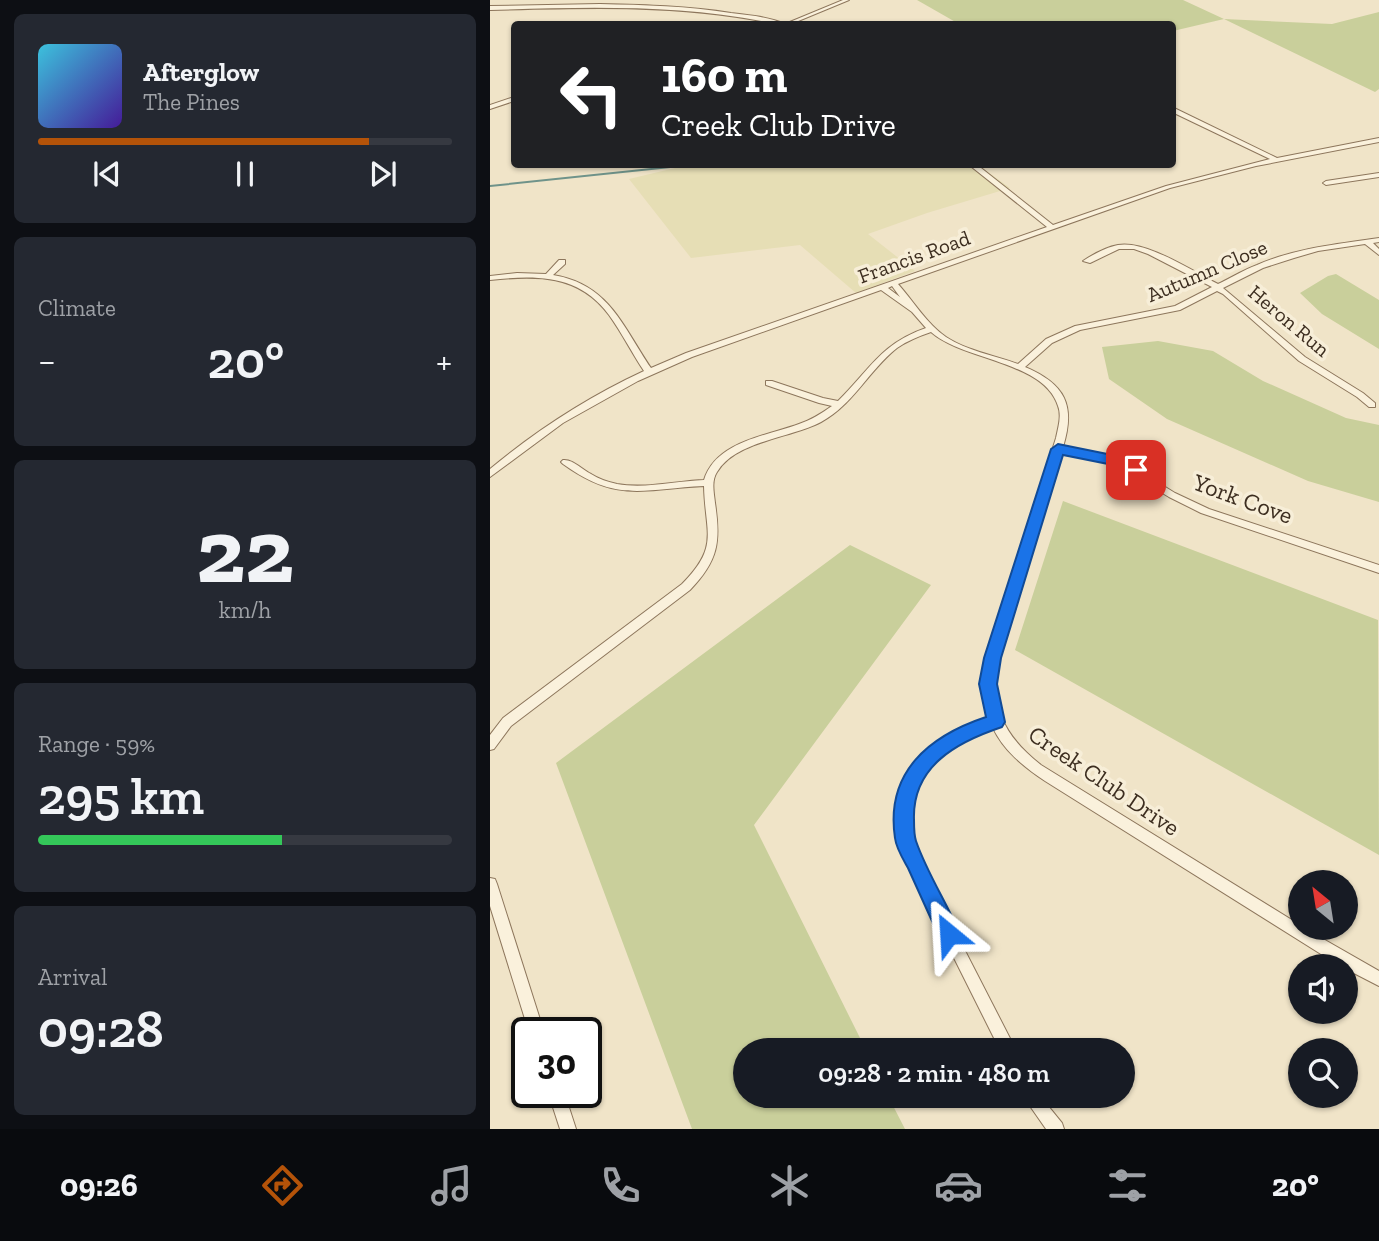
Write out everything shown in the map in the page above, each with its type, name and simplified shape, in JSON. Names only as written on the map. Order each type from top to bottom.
[{"type":"street","points":[[795,21],[847,0]]},
{"type":"street","points":[[490,8],[683,5],[741,13],[771,21]]},
{"type":"street","points":[[490,107],[511,101]]},
{"type":"street","points":[[1176,111],[1277,160]]},
{"type":"street","name":"Francis Road","points":[[490,474],[558,420],[600,394],[648,371],[1168,187],[1277,160],[1379,140]]},
{"type":"street","points":[[976,168],[1051,227]]},
{"type":"street","points":[[1326,183],[1379,175]]},
{"type":"street","name":"Autumn Close","points":[[1019,368],[1049,341],[1071,331],[1168,311],[1260,266],[1291,256],[1379,240]]},
{"type":"street","points":[[1367,242],[1379,253]]},
{"type":"street","name":"Heron Run","points":[[1087,261],[1109,249],[1135,247],[1151,252],[1233,298],[1302,359],[1372,405]]},
{"type":"street","points":[[548,276],[562,262]]},
{"type":"street","points":[[490,278],[548,276],[572,282],[595,295],[611,312],[648,371]]},
{"type":"street","name":"Creek Club Drive","points":[[893,283],[933,329],[958,347],[1019,368],[1052,387],[1063,403],[1065,414],[1058,449],[992,658],[988,684],[996,722],[1016,751],[1046,773],[1347,962],[1379,979]]},
{"type":"street","name":"Creek Club Drive","points":[[881,287],[916,312]]},
{"type":"street","points":[[492,736],[696,578],[714,547],[715,533],[708,483],[713,470],[729,454],[819,419],[861,384],[888,351],[899,343],[933,329]]},
{"type":"street","points":[[769,383],[822,401],[840,404]]},
{"type":"street","name":"York Cove","points":[[1058,449],[1117,461],[1172,495],[1205,511],[1379,569]]},
{"type":"street","points":[[566,461],[590,478],[623,490],[708,483]]},
{"type":"street","points":[[996,722],[950,740],[924,761],[908,790],[904,822],[905,840],[912,860],[1002,1038]]},
{"type":"street","points":[[490,884],[532,1017]]},
{"type":"street","points":[[561,1108],[568,1129]]},
{"type":"street","points":[[1040,1108],[1056,1129]]},
{"type":"shaded area","points":[[675,168],[982,168],[1010,188],[868,234],[915,271],[856,293],[800,245],[691,258],[629,179]]},
{"type":"green space","points":[[917,0],[1183,0],[1224,19],[1176,30],[1176,21],[954,21]]},
{"type":"green space","points":[[1379,12],[1379,89],[1375,92],[1224,19],[1332,24]]},
{"type":"green space","points":[[1336,274],[1379,300],[1379,349],[1322,314],[1300,293]]},
{"type":"green space","points":[[1158,341],[1213,351],[1263,381],[1346,418],[1379,425],[1379,502],[1308,481],[1167,419],[1109,379],[1102,347]]},
{"type":"green space","points":[[1063,501],[1378,620],[1379,855],[1015,650]]},
{"type":"green space","points":[[850,545],[931,585],[754,825],[860,1038],[733,1038],[733,1108],[894,1108],[905,1129],[692,1129],[556,763]]},
{"type":"waterway","points":[[490,186],[661,168]]},
{"type":"route","points":[[949,934],[912,860],[905,840],[904,806],[914,775],[924,761],[950,740],[964,732],[996,722],[988,684],[992,658],[1058,449],[1092,454],[1136,470]]}]
